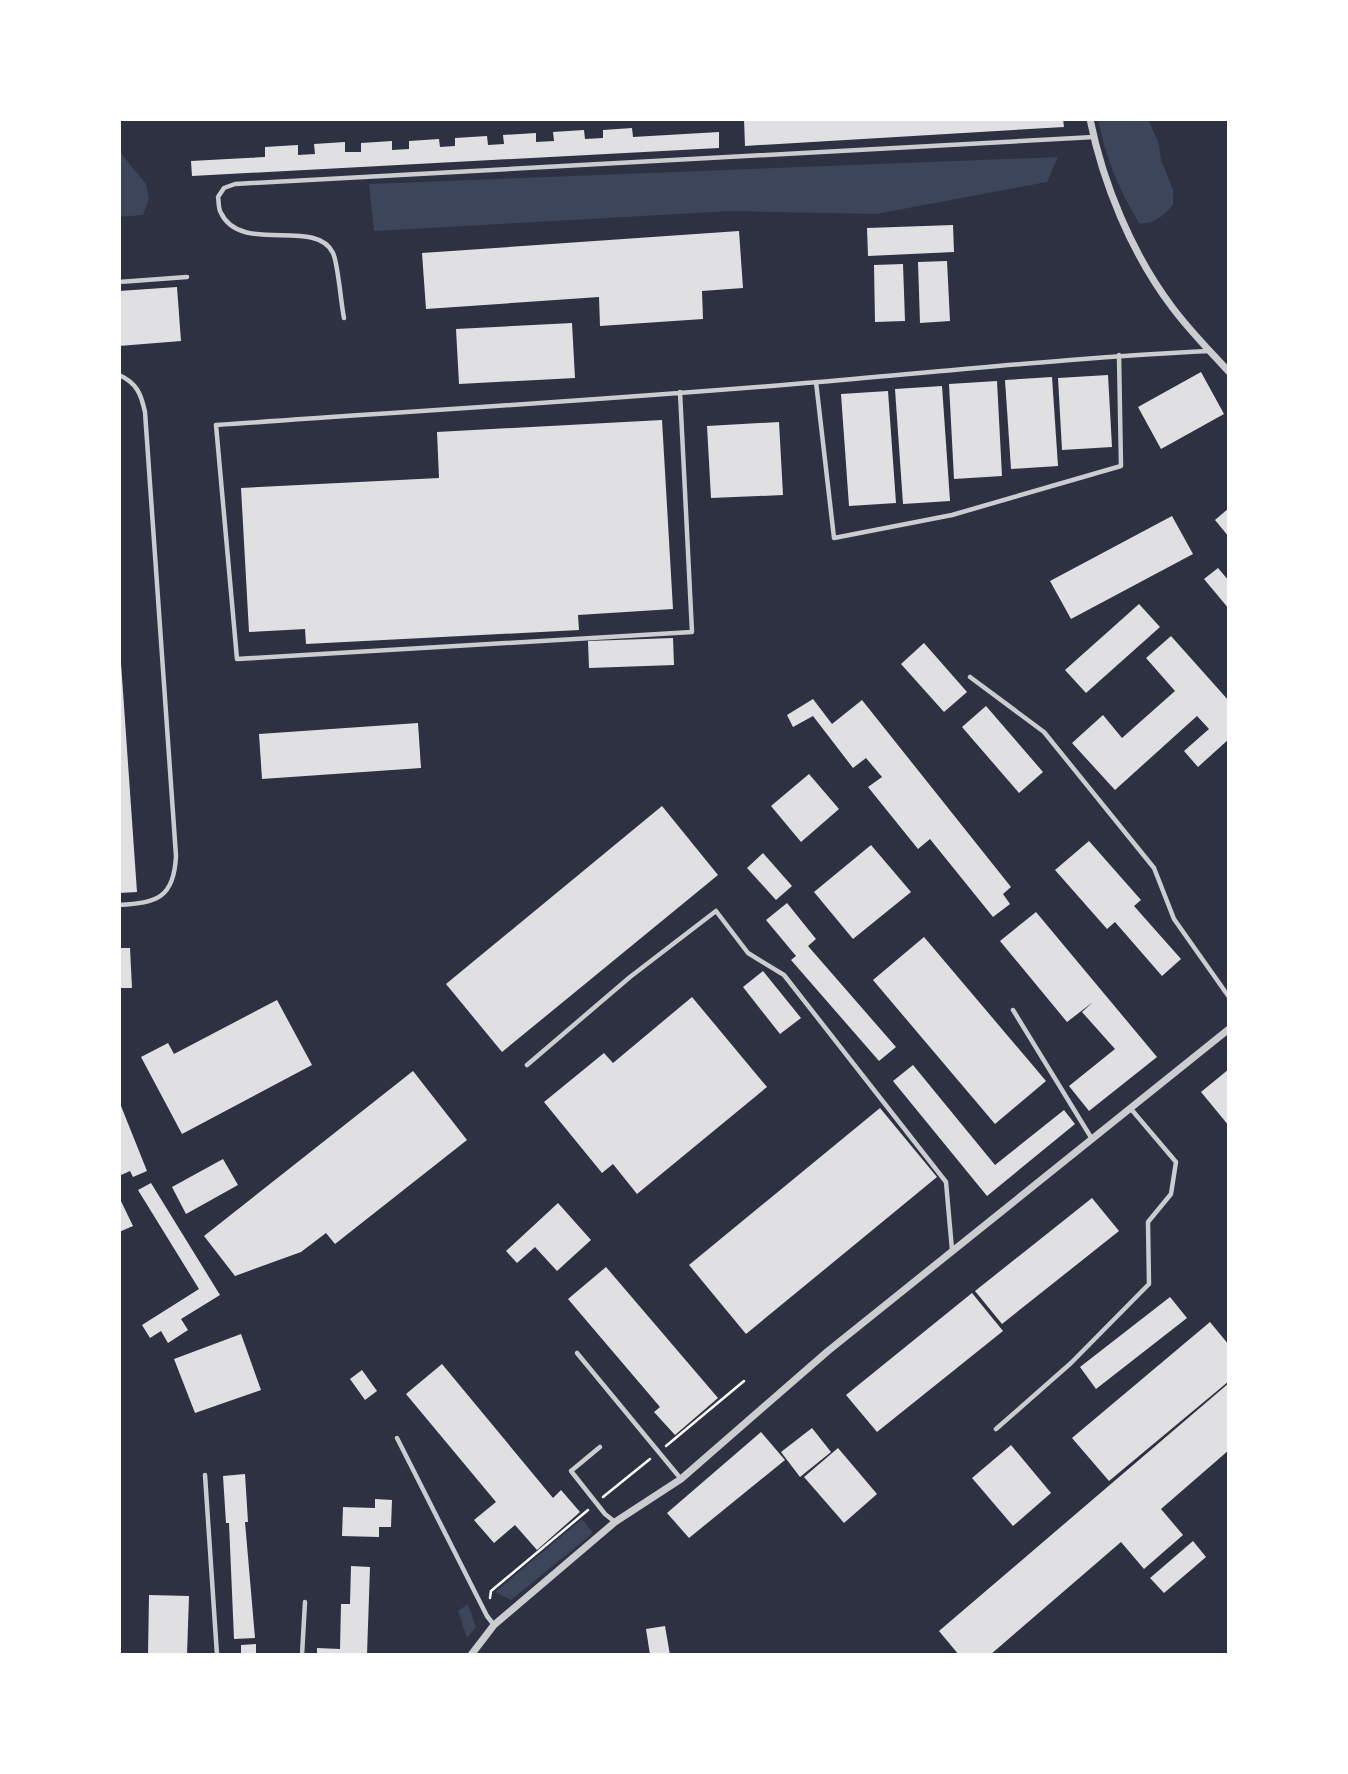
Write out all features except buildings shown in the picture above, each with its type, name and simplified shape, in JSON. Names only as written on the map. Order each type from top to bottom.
[{"type":"street","points":[[1090,119],[1110,191],[1137,249],[1171,306],[1229,372]]},
{"type":"street","points":[[471,1655],[494,1625],[615,1522],[681,1479],[828,1351],[1229,1029]]},
{"type":"lane","points":[[344,318],[333,253],[322,241],[305,237],[258,235],[236,229],[220,213],[218,197],[224,188],[249,183],[1094,137]]},
{"type":"lane","points":[[119,282],[187,277]]},
{"type":"lane","points":[[680,392],[692,632],[237,659],[216,425],[816,382],[1119,355],[1210,351]]},
{"type":"lane","points":[[816,382],[834,538],[951,516],[1121,466],[1119,355]]},
{"type":"lane","points":[[119,375],[136,385],[145,412],[176,856],[173,883],[166,891],[148,903],[119,905]]},
{"type":"lane","points":[[970,677],[1044,732],[1154,868],[1174,919],[1229,996]]},
{"type":"lane","points":[[527,1065],[630,977],[716,911],[748,953],[783,975],[946,1182],[953,1251]]},
{"type":"lane","points":[[1013,1010],[1092,1139]]},
{"type":"lane","points":[[996,1429],[1071,1363],[1149,1284],[1148,1222],[1171,1194],[1176,1162],[1130,1108]]},
{"type":"lane","points":[[577,1353],[681,1479]]},
{"type":"lane","points":[[397,1438],[494,1625]]},
{"type":"lane","points":[[600,1447],[571,1471],[605,1514],[615,1522]]},
{"type":"lane","points":[[205,1475],[217,1655]]},
{"type":"lane","points":[[302,1655],[305,1602]]},
{"type":"shaded area","points":[[1098,119],[1148,119],[1173,189],[1173,205],[1158,219],[1139,223],[1114,173]]},
{"type":"shaded area","points":[[119,151],[146,184],[149,199],[143,215],[119,217]]},
{"type":"shaded area","points":[[1058,157],[1047,182],[876,214],[732,211],[374,231],[369,184]]},
{"type":"shaded area","points":[[582,1519],[593,1533],[511,1600],[495,1592]]},
{"type":"shaded area","points":[[468,1604],[476,1627],[467,1638],[458,1611]]}]
